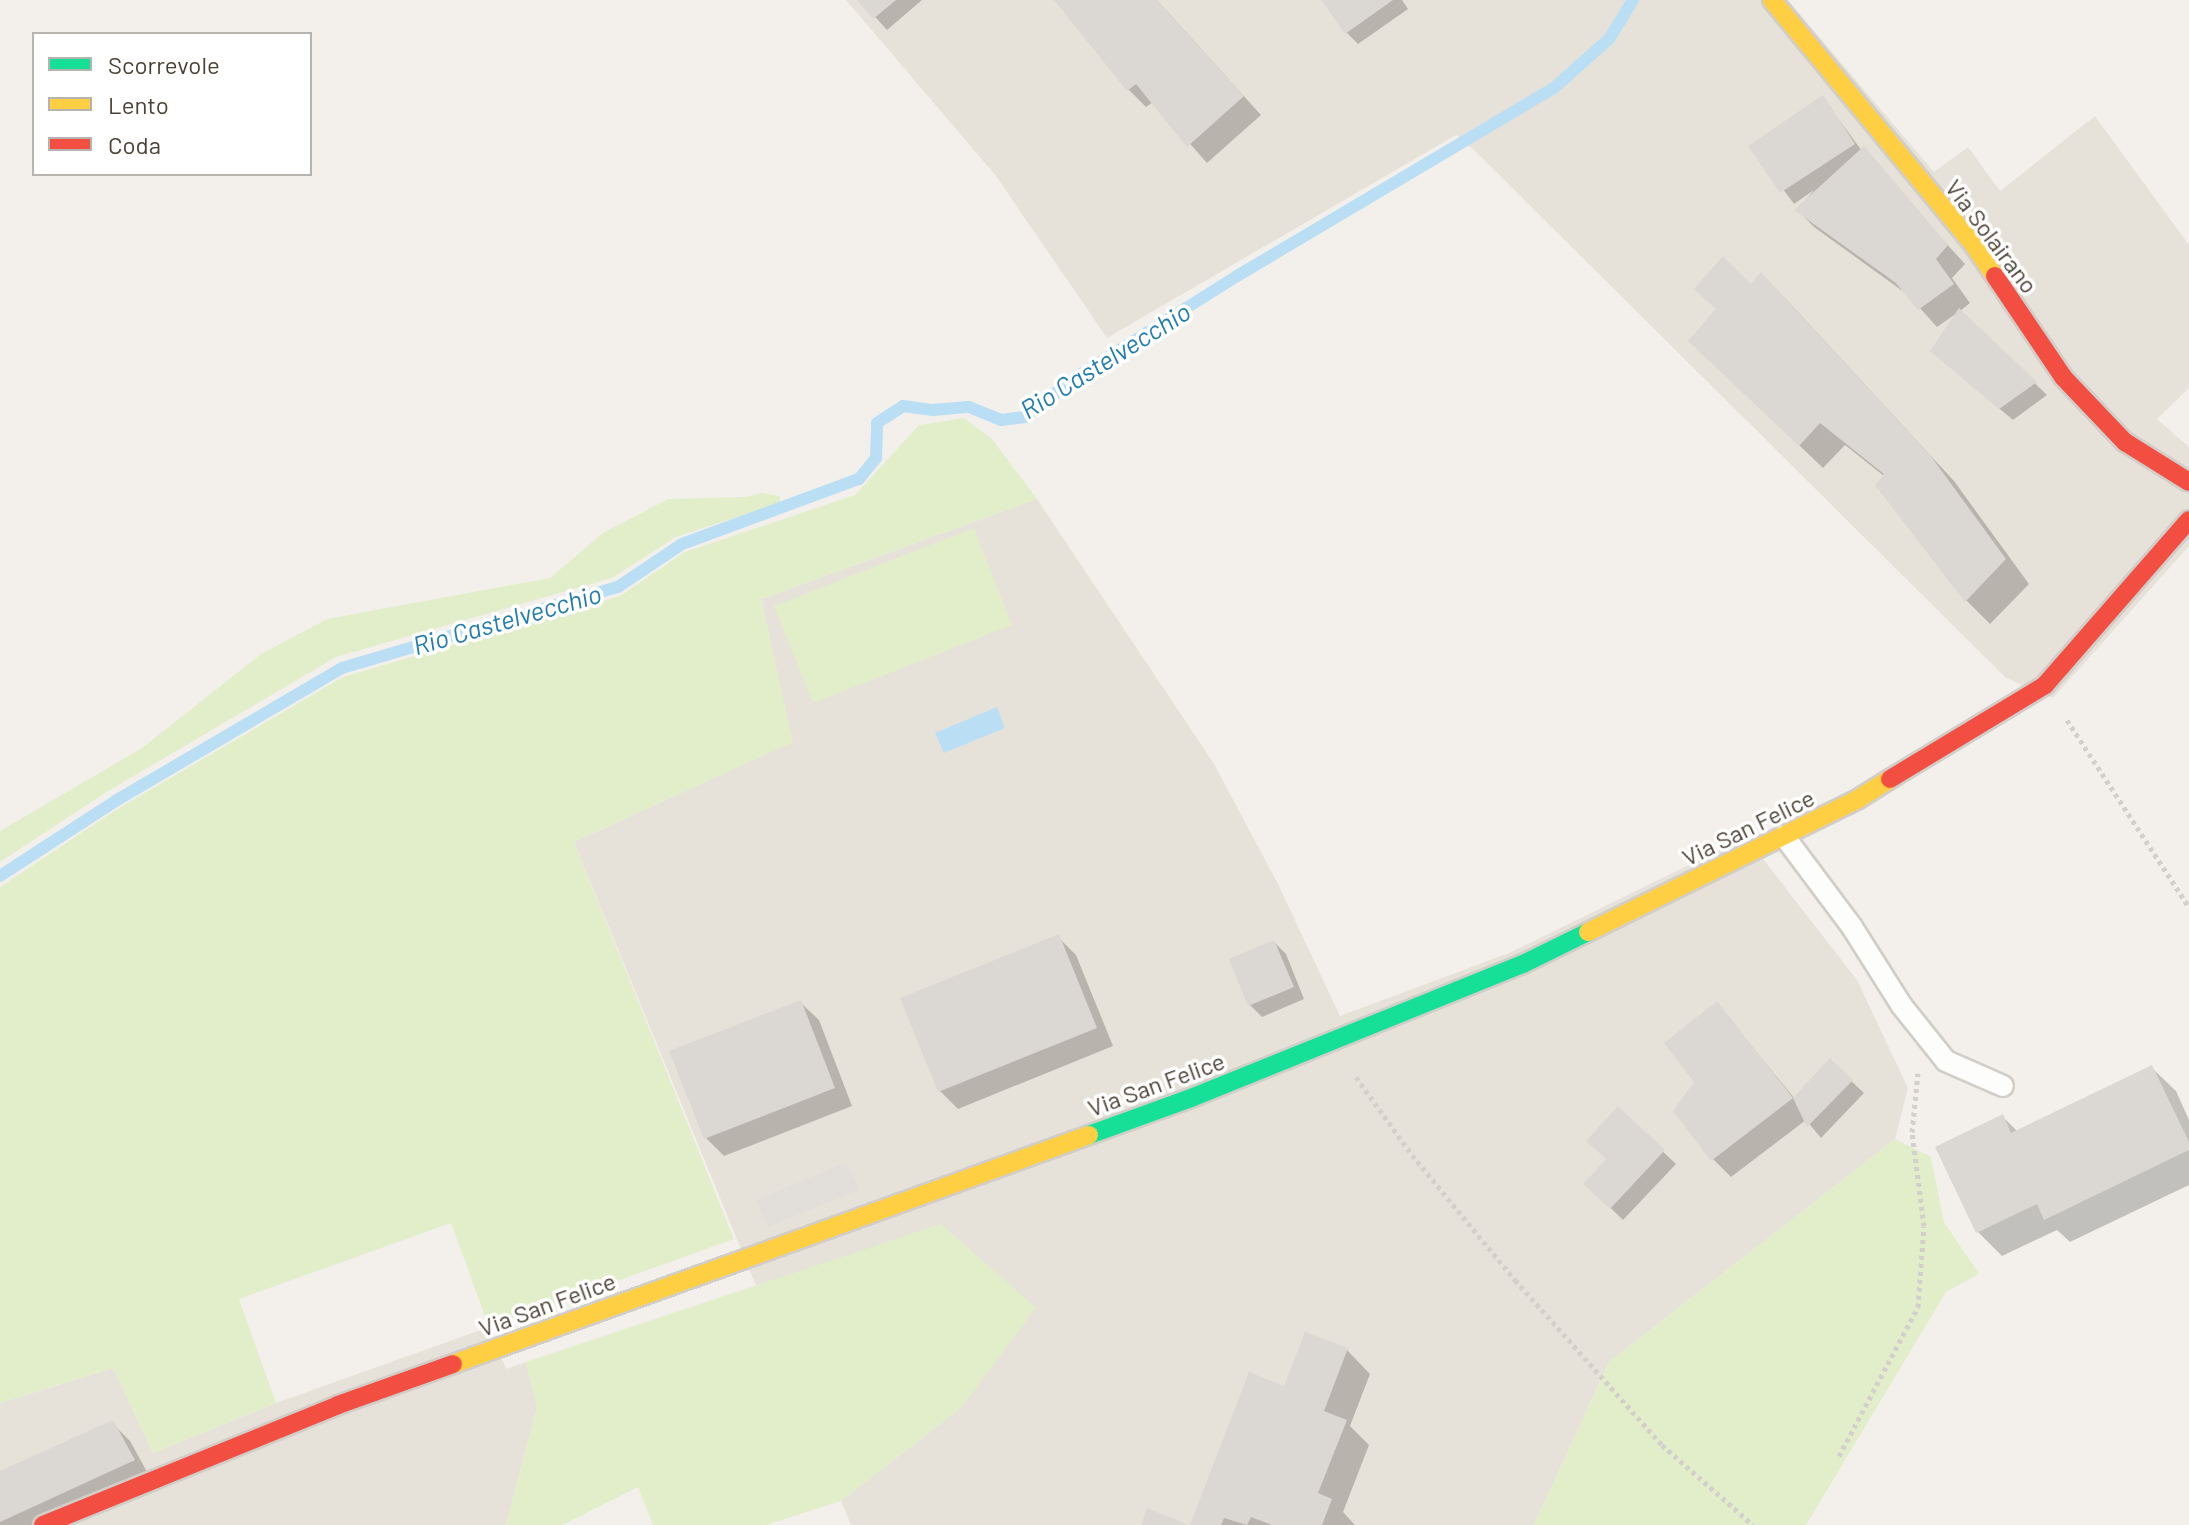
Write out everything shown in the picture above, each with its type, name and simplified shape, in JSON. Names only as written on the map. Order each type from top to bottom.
[{"type":"street","name":"Via Solairano","points":[[1772,0],[1971,241],[2063,377],[2125,442],[2189,482]]},
{"type":"street","name":"Via San Felice","points":[[43,1525],[338,1405],[1191,1098],[1332,1044],[1523,964],[1858,799],[2045,685],[2189,520]]},
{"type":"lane","points":[[1784,836],[1852,927],[1902,1006],[1946,1061],[2003,1086]]},
{"type":"path","points":[[2045,685],[2189,907]]},
{"type":"path","points":[[1332,1044],[1412,1155],[1515,1280],[1662,1445],[1753,1525]]},
{"type":"path","points":[[1839,1456],[1918,1307],[1924,1226],[1912,1132],[1919,1065]]},
{"type":"shaded area","points":[[846,0],[1788,0],[1934,172],[1968,147],[2000,191],[2095,116],[2189,245],[2189,388],[2157,419],[2189,447],[2189,546],[2053,698],[2006,678],[1456,135],[1107,338],[996,176]]},
{"type":"shaded area","points":[[1037,499],[1214,764],[1278,884],[1340,1016],[1509,953],[1746,837],[1857,980],[1908,1088],[1895,1139],[1609,1362],[1534,1525],[851,1525],[841,1501],[962,1407],[941,1224],[757,1288],[574,842],[792,742],[761,599]]},
{"type":"shaded area","points":[[847,1162],[859,1190],[768,1227],[756,1200]]},
{"type":"shaded area","points":[[489,1327],[506,1369],[526,1362],[537,1407],[506,1525],[0,1525],[0,1403],[113,1368],[153,1453],[276,1403]]},
{"type":"green space","points":[[964,418],[992,439],[1037,499],[761,599],[793,742],[574,842],[734,1239],[489,1327],[451,1223],[239,1299],[276,1403],[153,1453],[113,1368],[0,1403],[0,887],[114,811],[343,677],[620,596],[685,552],[855,495],[919,425]]},
{"type":"green space","points":[[762,493],[780,496],[780,503],[676,537],[612,578],[336,657],[105,793],[0,862],[0,831],[142,748],[261,654],[327,619],[550,578],[603,533],[668,499],[745,497]]},
{"type":"green space","points":[[974,528],[1012,625],[813,703],[774,606]]},
{"type":"green space","points":[[1895,1139],[1931,1157],[1944,1222],[1979,1274],[1946,1292],[1806,1525],[1534,1525],[1609,1362]]},
{"type":"green space","points":[[941,1224],[1036,1308],[962,1407],[841,1501],[766,1525],[653,1525],[638,1487],[563,1525],[506,1525],[537,1407],[526,1362]]},
{"type":"water","points":[[997,707],[1005,728],[944,753],[935,733]]},
{"type":"building","points":[[857,0],[896,0],[873,19]]},
{"type":"building","points":[[1054,0],[1157,0],[1244,96],[1187,147],[1136,84],[1127,91]]},
{"type":"building","points":[[1323,0],[1393,0],[1345,34],[1322,1]]},
{"type":"building","points":[[1823,95],[1855,144],[1780,193],[1748,146]]},
{"type":"building","points":[[1864,146],[1948,245],[1936,259],[1954,284],[1918,310],[1896,283],[1794,210]]},
{"type":"building","points":[[1723,256],[1751,284],[1761,272],[1930,455],[2006,559],[1965,602],[1875,485],[1884,474],[1820,423],[1799,446],[1688,341],[1716,309],[1694,289]]},
{"type":"building","points":[[1959,308],[2037,382],[1999,409],[1930,351]]},
{"type":"building","points":[[1059,934],[1097,1028],[938,1092],[900,998]]},
{"type":"building","points":[[1274,940],[1294,987],[1248,1006],[1229,959]]},
{"type":"building","points":[[801,1000],[835,1088],[704,1139],[669,1051]]},
{"type":"building","points":[[1717,1001],[1793,1098],[1711,1161],[1673,1111],[1694,1082],[1664,1043]]},
{"type":"building","points":[[1830,1058],[1853,1080],[1807,1127],[1793,1098]]},
{"type":"building","points":[[2152,1065],[2189,1142],[2189,1150],[2044,1220],[2037,1204],[1976,1233],[1935,1147],[2003,1114],[2011,1133]]},
{"type":"building","points":[[1618,1106],[1665,1150],[1610,1209],[1583,1184],[1606,1159],[1586,1141]]},
{"type":"building","points":[[1305,1332],[1348,1348],[1324,1411],[1347,1420],[1318,1493],[1332,1499],[1322,1525],[1272,1525],[1251,1517],[1247,1525],[1224,1518],[1221,1525],[1190,1525],[1249,1372],[1284,1386]]},
{"type":"building","points":[[113,1420],[135,1460],[0,1522],[0,1471]]},
{"type":"building","points":[[1147,1508],[1189,1525],[1141,1525]]},
{"type":"waterway","name":"Rio Castelvecchio","points":[[0,876],[117,800],[342,668],[618,587],[682,544],[859,479],[876,458],[877,423],[903,406],[933,410],[969,407],[1001,420],[1025,417],[1075,378],[1237,276],[1554,88],[1609,39],[1633,0]]},
{"type":"traffic: fast","points":[[1089,1135],[1191,1098],[1523,964],[1588,932]]},
{"type":"traffic: slow","points":[[1772,0],[1971,241],[1995,276]]},
{"type":"traffic: slow","points":[[1588,932],[1858,799],[1890,779]]},
{"type":"traffic: slow","points":[[453,1364],[1089,1135]]},
{"type":"traffic: jam","points":[[1995,276],[2063,377],[2125,442],[2189,482]]},
{"type":"traffic: jam","points":[[1890,779],[2045,685],[2189,520]]},
{"type":"traffic: jam","points":[[43,1525],[338,1405],[453,1364]]}]
